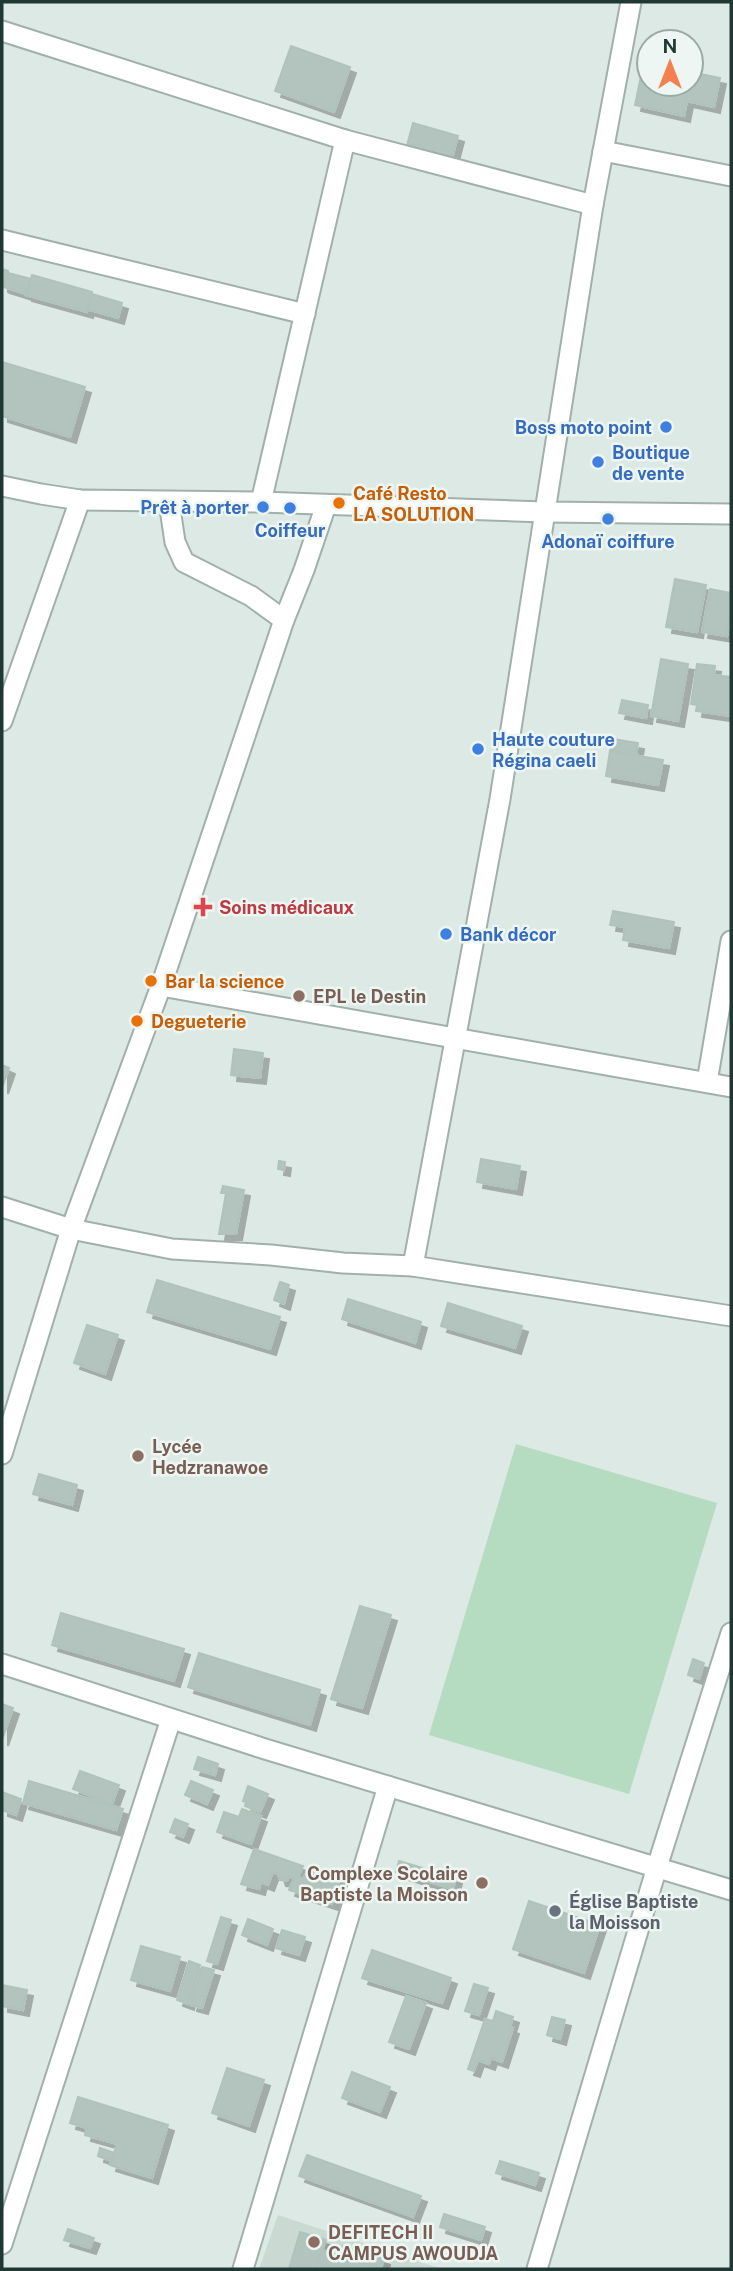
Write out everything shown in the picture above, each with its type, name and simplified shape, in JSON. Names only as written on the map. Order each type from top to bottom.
[{"type":"street","points":[[413,1266],[500,799],[593,205],[631,2]]},
{"type":"street","points":[[2,31],[345,140],[593,205]]},
{"type":"street","points":[[261,502],[345,140]]},
{"type":"street","points":[[603,151],[731,176]]},
{"type":"street","points":[[2,240],[306,314]]},
{"type":"street","points":[[2,486],[80,500],[731,514]]},
{"type":"street","points":[[2,721],[80,500]]},
{"type":"street","points":[[169,502],[176,542],[184,562],[251,596],[284,620]]},
{"type":"street","points":[[2,1454],[71,1229],[161,986],[284,620],[326,505]]},
{"type":"street","points":[[707,1082],[731,941]]},
{"type":"street","points":[[161,986],[731,1087]]},
{"type":"street","points":[[2,1207],[71,1229],[172,1249],[413,1266],[731,1316]]},
{"type":"street","points":[[537,2269],[657,1867],[731,1633]]},
{"type":"street","points":[[2,1664],[387,1786],[731,1890]]},
{"type":"street","points":[[2,2244],[171,1719]]},
{"type":"street","points":[[243,2269],[387,1786]]},
{"type":"shaded area","name":"DEFITECH II CAMPUS AWOUDJA","points":[[278,2215],[442,2269],[259,2269]]},
{"type":"green space","points":[[516,1444],[717,1503],[629,1794],[429,1735]]},
{"type":"building","points":[[291,46],[350,67],[334,112],[275,91]]},
{"type":"building","points":[[705,75],[720,78],[714,107],[687,101],[684,116],[635,105],[636,98],[705,98]]},
{"type":"building","points":[[413,123],[458,136],[450,166],[405,153]]},
{"type":"building","points":[[2,269],[8,271],[4,287],[2,286]]},
{"type":"building","points":[[8,273],[31,279],[26,294],[4,287]]},
{"type":"building","points":[[32,275],[92,292],[87,312],[26,295]]},
{"type":"building","points":[[92,294],[122,303],[118,318],[87,309]]},
{"type":"building","points":[[2,362],[85,387],[70,437],[2,416]]},
{"type":"building","points":[[675,579],[706,585],[697,632],[666,627]]},
{"type":"building","points":[[710,589],[731,593],[727,636],[702,632]]},
{"type":"building","points":[[661,659],[688,664],[678,721],[651,716]]},
{"type":"building","points":[[697,664],[715,666],[714,675],[731,677],[731,716],[696,711],[697,705],[691,704]]},
{"type":"building","points":[[622,700],[648,705],[646,718],[619,713]]},
{"type":"building","points":[[613,739],[638,743],[636,756],[610,751]]},
{"type":"building","points":[[610,751],[663,760],[658,785],[606,776]]},
{"type":"building","points":[[613,911],[674,922],[669,948],[623,940],[625,927],[610,925]]},
{"type":"building","points":[[234,1049],[263,1053],[260,1078],[231,1075]]},
{"type":"building","points":[[2,1065],[9,1068],[2,1088]]},
{"type":"building","points":[[481,1159],[520,1166],[516,1189],[477,1182]]},
{"type":"building","points":[[279,1161],[285,1162],[284,1170],[278,1169]]},
{"type":"building","points":[[223,1186],[244,1190],[236,1234],[219,1234],[226,1193],[221,1193]]},
{"type":"building","points":[[157,1280],[280,1317],[270,1349],[147,1312]]},
{"type":"building","points":[[280,1282],[289,1285],[284,1304],[274,1300]]},
{"type":"building","points":[[348,1299],[421,1322],[415,1343],[342,1319]]},
{"type":"building","points":[[448,1303],[522,1326],[515,1348],[441,1326]]},
{"type":"building","points":[[87,1325],[118,1335],[105,1374],[74,1363]]},
{"type":"building","points":[[39,1474],[77,1485],[72,1505],[33,1494]]},
{"type":"building","points":[[360,1606],[391,1615],[362,1708],[331,1699]]},
{"type":"building","points":[[61,1613],[184,1649],[174,1681],[52,1645]]},
{"type":"building","points":[[199,1653],[320,1690],[310,1725],[188,1687]]},
{"type":"building","points":[[693,1659],[704,1663],[699,1679],[688,1675]]},
{"type":"building","points":[[2,1704],[13,1708],[2,1740]]},
{"type":"building","points":[[198,1757],[218,1764],[215,1775],[194,1769]]},
{"type":"building","points":[[80,1771],[119,1785],[112,1804],[73,1789]]},
{"type":"building","points":[[29,1781],[123,1809],[116,1830],[23,1803]]},
{"type":"building","points":[[191,1781],[213,1790],[207,1804],[185,1795]]},
{"type":"building","points":[[248,1786],[268,1794],[260,1812],[245,1806],[246,1802],[243,1801]]},
{"type":"building","points":[[2,1792],[21,1799],[16,1815],[2,1810]]},
{"type":"building","points":[[242,1809],[261,1816],[251,1844],[217,1832],[224,1812],[239,1817]]},
{"type":"building","points":[[175,1819],[188,1824],[183,1837],[170,1832]]},
{"type":"building","points":[[254,1849],[303,1866],[298,1877],[303,1879],[309,1867],[341,1876],[332,1904],[289,1890],[294,1879],[289,1876],[287,1881],[280,1880],[278,1874],[273,1872],[268,1885],[261,1882],[259,1889],[241,1884]]},
{"type":"building","points":[[399,1861],[456,1878],[453,1889],[396,1872]]},
{"type":"building","points":[[529,1901],[600,1925],[584,1973],[513,1949]]},
{"type":"building","points":[[221,1917],[231,1920],[217,1964],[207,1961]]},
{"type":"building","points":[[248,1919],[273,1929],[267,1945],[242,1935]]},
{"type":"building","points":[[282,1930],[305,1937],[299,1955],[276,1948]]},
{"type":"building","points":[[141,1946],[180,1957],[170,1991],[131,1980]]},
{"type":"building","points":[[372,1950],[451,1978],[442,2003],[362,1978]]},
{"type":"building","points":[[189,1961],[200,1965],[188,2004],[177,2000]]},
{"type":"building","points":[[202,1967],[214,1970],[202,2008],[191,2005]]},
{"type":"building","points":[[474,1984],[488,1988],[479,2015],[465,2011]]},
{"type":"building","points":[[2,1985],[27,1990],[23,2010],[2,2006]]},
{"type":"building","points":[[406,1996],[426,2003],[409,2049],[389,2042]]},
{"type":"building","points":[[496,2011],[513,2017],[510,2027],[513,2028],[502,2062],[491,2058],[489,2064],[478,2060],[474,2071],[468,2069],[485,2019],[493,2021]]},
{"type":"building","points":[[552,2017],[565,2020],[560,2039],[547,2035]]},
{"type":"building","points":[[227,2068],[264,2080],[249,2126],[212,2113]]},
{"type":"building","points":[[352,2072],[390,2087],[380,2112],[342,2098]]},
{"type":"building","points":[[78,2097],[168,2125],[152,2178],[110,2165],[117,2144],[85,2135],[87,2128],[70,2123]]},
{"type":"building","points":[[100,2148],[114,2153],[112,2161],[98,2156]]},
{"type":"building","points":[[307,2155],[421,2196],[413,2217],[299,2176]]},
{"type":"building","points":[[500,2161],[539,2173],[535,2185],[496,2173]]},
{"type":"building","points":[[444,2214],[485,2227],[481,2240],[440,2227]]},
{"type":"building","points":[[68,2229],[94,2238],[90,2248],[64,2240]]},
{"type":"building","points":[[300,2232],[326,2240],[316,2269],[289,2269]]},
{"type":"building","points":[[343,2246],[384,2259],[381,2269],[340,2256]]},
{"type":"building","points":[[322,2250],[340,2256],[380,2269],[316,2269]]},
{"type":"place","name":"Boss moto point","points":[[666,427]]},
{"type":"place","name":"Boutique de vente","points":[[598,462]]},
{"type":"place","name":"Café Resto LA SOLUTION","points":[[339,503]]},
{"type":"place","name":"Prêt à porter","points":[[263,507]]},
{"type":"place","name":"Coiffeur","points":[[290,508]]},
{"type":"place","name":"Adonaï coiffure","points":[[608,519]]},
{"type":"place","name":"Haute couture Régina caeli","points":[[478,749]]},
{"type":"place","name":"Soins médicaux","points":[[203,907]]},
{"type":"place","name":"Bank décor","points":[[446,934]]},
{"type":"place","name":"Bar la science","points":[[151,981]]},
{"type":"place","name":"EPL le Destin","points":[[299,996]]},
{"type":"place","name":"Degueterie","points":[[137,1021]]},
{"type":"place","name":"Lycée Hedzranawoe","points":[[138,1456]]},
{"type":"place","name":"Complexe Scolaire Baptiste la Moisson","points":[[482,1883]]},
{"type":"place","name":"Église Baptiste la Moisson","points":[[555,1911]]},
{"type":"place","name":"DEFITECH II CAMPUS AWOUDJA","points":[[314,2242]]}]
